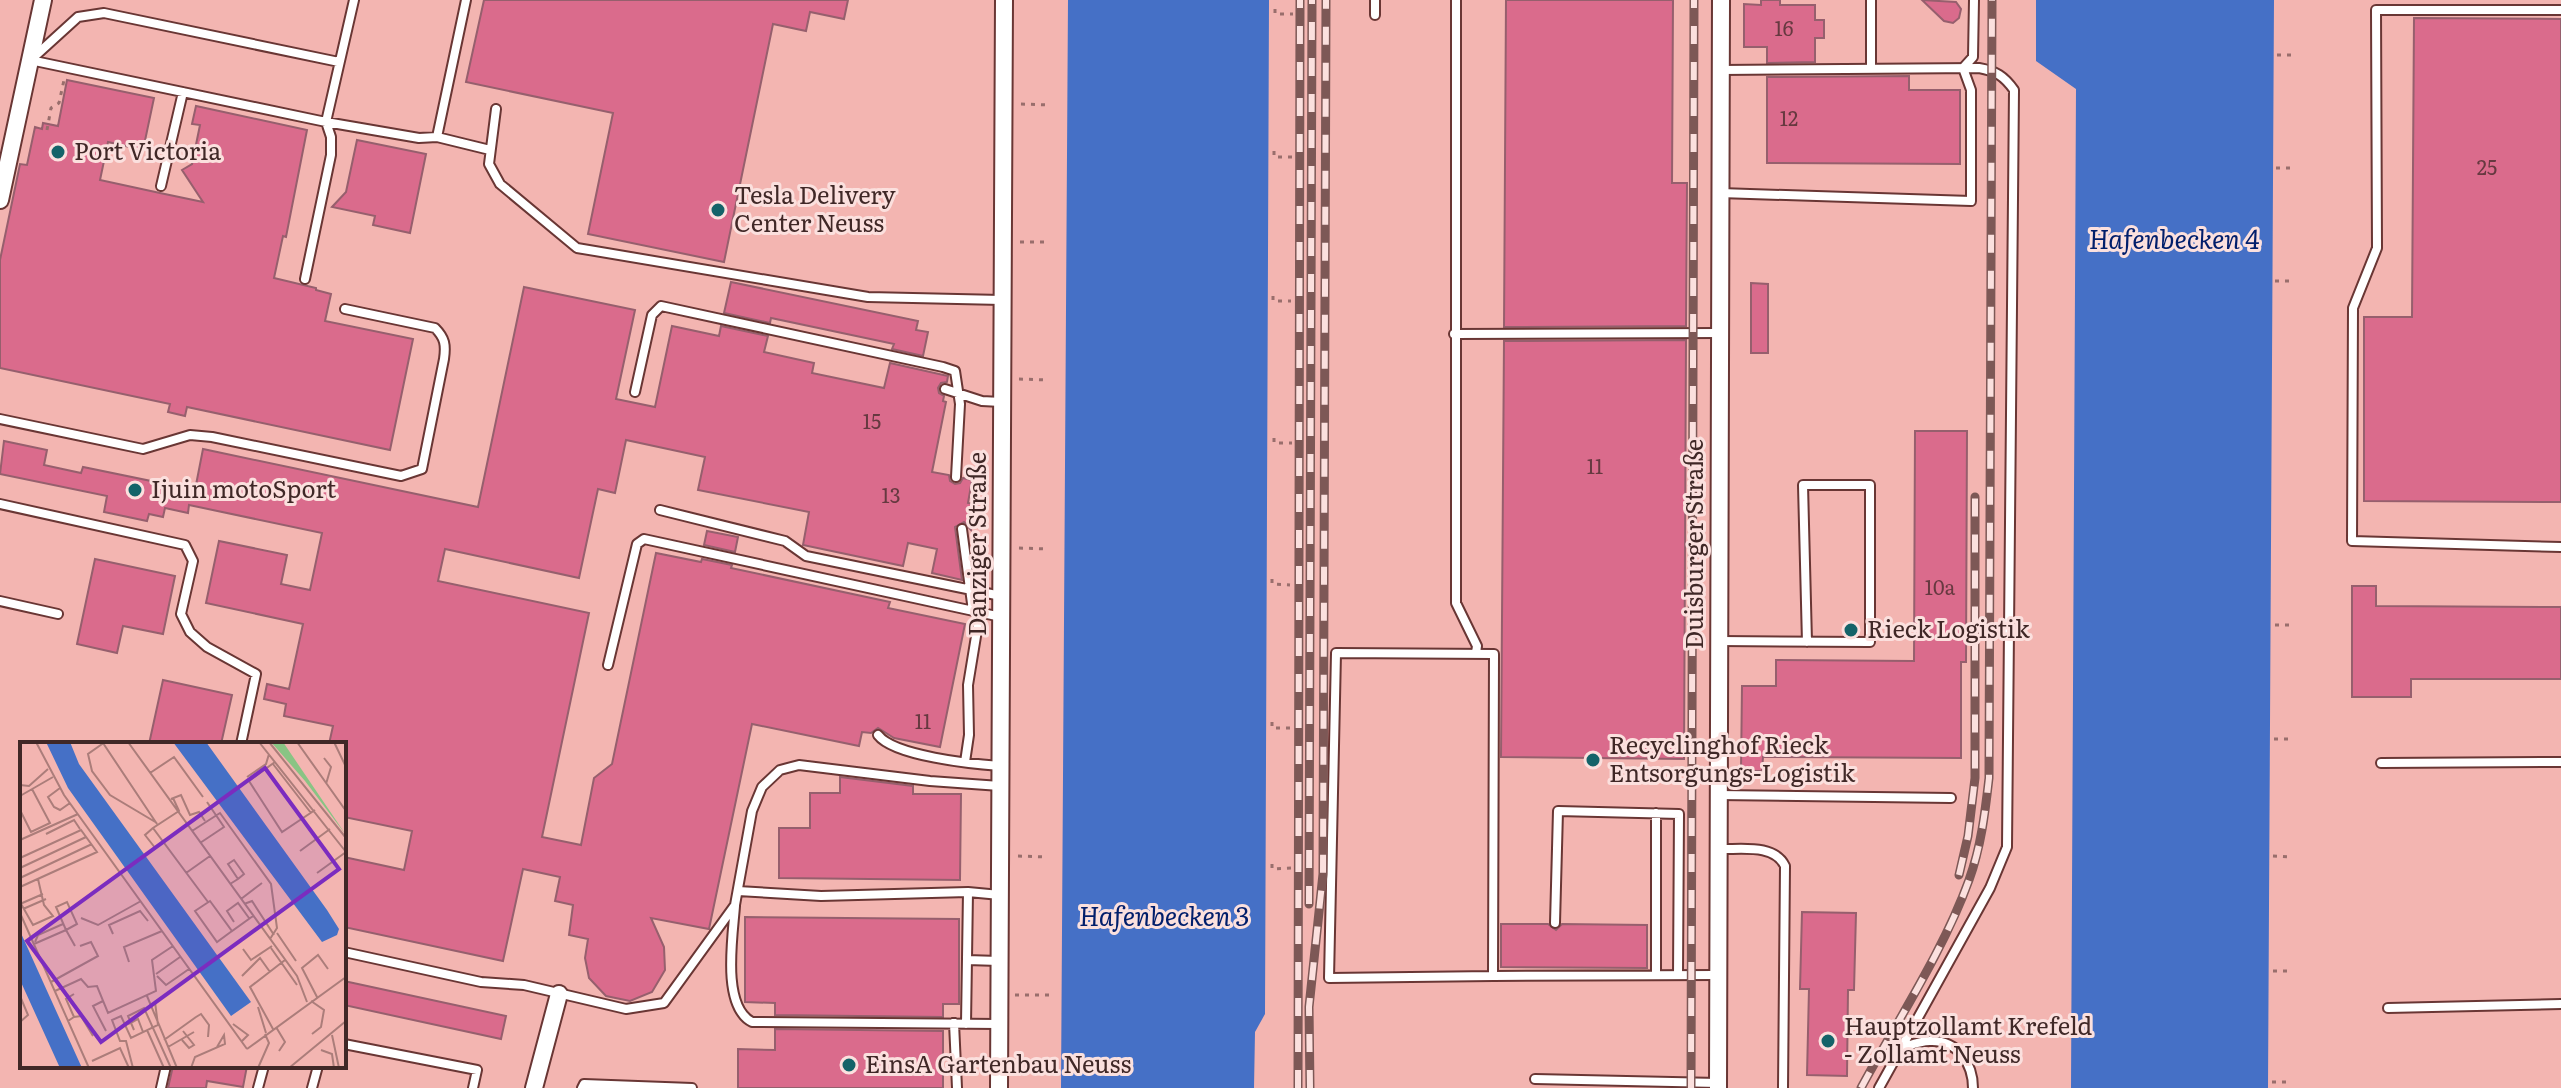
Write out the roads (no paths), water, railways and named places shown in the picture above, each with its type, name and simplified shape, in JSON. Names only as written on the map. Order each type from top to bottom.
[{"type":"street","points":[[0,200],[43,0]]},
{"type":"street","name":"Danziger Straße","points":[[999,1088],[1004,0]]},
{"type":"street","name":"Duisburger Straße","points":[[1718,1086],[1721,0]]},
{"type":"street","points":[[534,1088],[559,994]]},
{"type":"lane","points":[[305,279],[331,155],[331,137],[326,122],[354,0]]},
{"type":"lane","points":[[437,137],[466,0]]},
{"type":"lane","points":[[1375,0],[1375,15]]},
{"type":"lane","points":[[1456,0],[1456,603],[1477,646],[1476,653]]},
{"type":"lane","points":[[1871,0],[1871,69]]},
{"type":"lane","points":[[1963,68],[1973,57],[1974,0]]},
{"type":"lane","points":[[2561,10],[2376,10],[2377,248],[2353,308],[2352,541],[2561,547]]},
{"type":"lane","points":[[30,60],[78,17],[104,13],[339,62]]},
{"type":"lane","points":[[30,60],[326,122],[419,138],[437,137],[490,150]]},
{"type":"lane","points":[[1721,70],[1963,68],[1992,71],[2006,77],[2014,90],[2008,830],[2003,861],[1990,888],[1879,1088]]},
{"type":"lane","points":[[1720,193],[1971,201],[1971,90],[1963,68]]},
{"type":"lane","points":[[161,186],[183,92]]},
{"type":"lane","points":[[496,109],[489,164],[500,184],[577,248],[868,297],[1003,300]]},
{"type":"lane","points":[[635,392],[652,315],[661,306],[943,367],[955,371],[958,391],[956,477]]},
{"type":"lane","points":[[0,419],[143,449],[190,435],[401,476],[422,469],[444,359],[446,346],[443,335],[435,328],[345,309]]},
{"type":"lane","points":[[1454,334],[1720,333]]},
{"type":"lane","points":[[945,389],[982,401],[1002,402]]},
{"type":"lane","points":[[1719,641],[1807,642],[1870,642],[1870,485],[1803,485],[1807,642]]},
{"type":"lane","points":[[0,504],[185,545],[193,561],[181,614],[190,632],[207,647],[256,674],[241,742]]},
{"type":"lane","points":[[660,510],[785,541],[806,556],[1001,596]]},
{"type":"lane","points":[[962,529],[977,612],[968,685],[969,735],[965,762]]},
{"type":"lane","points":[[608,665],[640,540],[1001,617]]},
{"type":"lane","points":[[0,601],[58,614]]},
{"type":"lane","points":[[1493,976],[1494,654],[1336,653],[1329,978],[1717,975]]},
{"type":"lane","points":[[878,735],[899,749],[1001,766]]},
{"type":"lane","points":[[2381,763],[2561,762]]},
{"type":"lane","points":[[999,1024],[752,1022],[743,1017],[732,981],[735,905],[752,811],[762,787],[780,770],[799,765],[1000,786]]},
{"type":"lane","points":[[1718,795],[1951,798]]},
{"type":"lane","points":[[1555,923],[1558,811],[1679,814],[1678,975]]},
{"type":"lane","points":[[1656,813],[1656,975]]},
{"type":"lane","points":[[1717,849],[1765,850],[1782,859],[1785,866],[1783,1088]]},
{"type":"lane","points":[[738,891],[821,896],[968,892],[1000,895]]},
{"type":"lane","points":[[966,1024],[968,892]]},
{"type":"lane","points":[[346,952],[481,982],[524,985],[626,1009],[664,1003],[735,905]]},
{"type":"lane","points":[[967,960],[1000,961]]},
{"type":"lane","points":[[2388,1008],[2561,1004]]},
{"type":"lane","points":[[954,1023],[957,1088]]},
{"type":"lane","points":[[1901,1048],[1930,1040],[1945,1043],[1959,1051],[1969,1064],[1973,1088]]},
{"type":"lane","points":[[346,1044],[477,1070],[473,1088]]},
{"type":"lane","points":[[161,1088],[166,1068]]},
{"type":"lane","points":[[258,1088],[263,1068]]},
{"type":"lane","points":[[312,1088],[317,1068]]},
{"type":"lane","points":[[1535,1079],[1718,1086]]},
{"type":"lane","points":[[582,1088],[584,1084],[692,1088]]},
{"type":"water","name":"Hafenbecken 3","points":[[1068,0],[1269,0],[1265,1014],[1255,1032],[1254,1088],[1061,1088]]},
{"type":"water","name":"Hafenbecken 4","points":[[2036,0],[2274,0],[2268,1088],[2071,1088],[2076,89],[2036,61]]},
{"type":"railway","points":[[1298,1088],[1300,0]]},
{"type":"railway","points":[[1309,904],[1312,0]]},
{"type":"railway","points":[[1310,1088],[1309,1007],[1323,874],[1326,0]]},
{"type":"railway","points":[[1691,1088],[1694,0]]},
{"type":"railway","points":[[1861,1088],[1933,960],[1958,907],[1977,855],[1989,778],[1992,0]]},
{"type":"railway","points":[[1959,875],[1968,836],[1975,778],[1975,497]]},
{"type":"place","name":"Port Victoria","points":[[58,152]]},
{"type":"place","name":"Tesla Delivery Center Neuss","points":[[718,210]]},
{"type":"place","name":"Ijuin motoSport","points":[[135,490]]},
{"type":"place","name":"Rieck Logistik","points":[[1851,630]]},
{"type":"place","name":"Recyclinghof Rieck Entsorgungs-Logistik","points":[[1593,760]]},
{"type":"place","name":"Hauptzollamt Krefeld - Zollamt Neuss","points":[[1828,1041]]},
{"type":"place","name":"EinsA Gartenbau Neuss","points":[[849,1065]]}]
